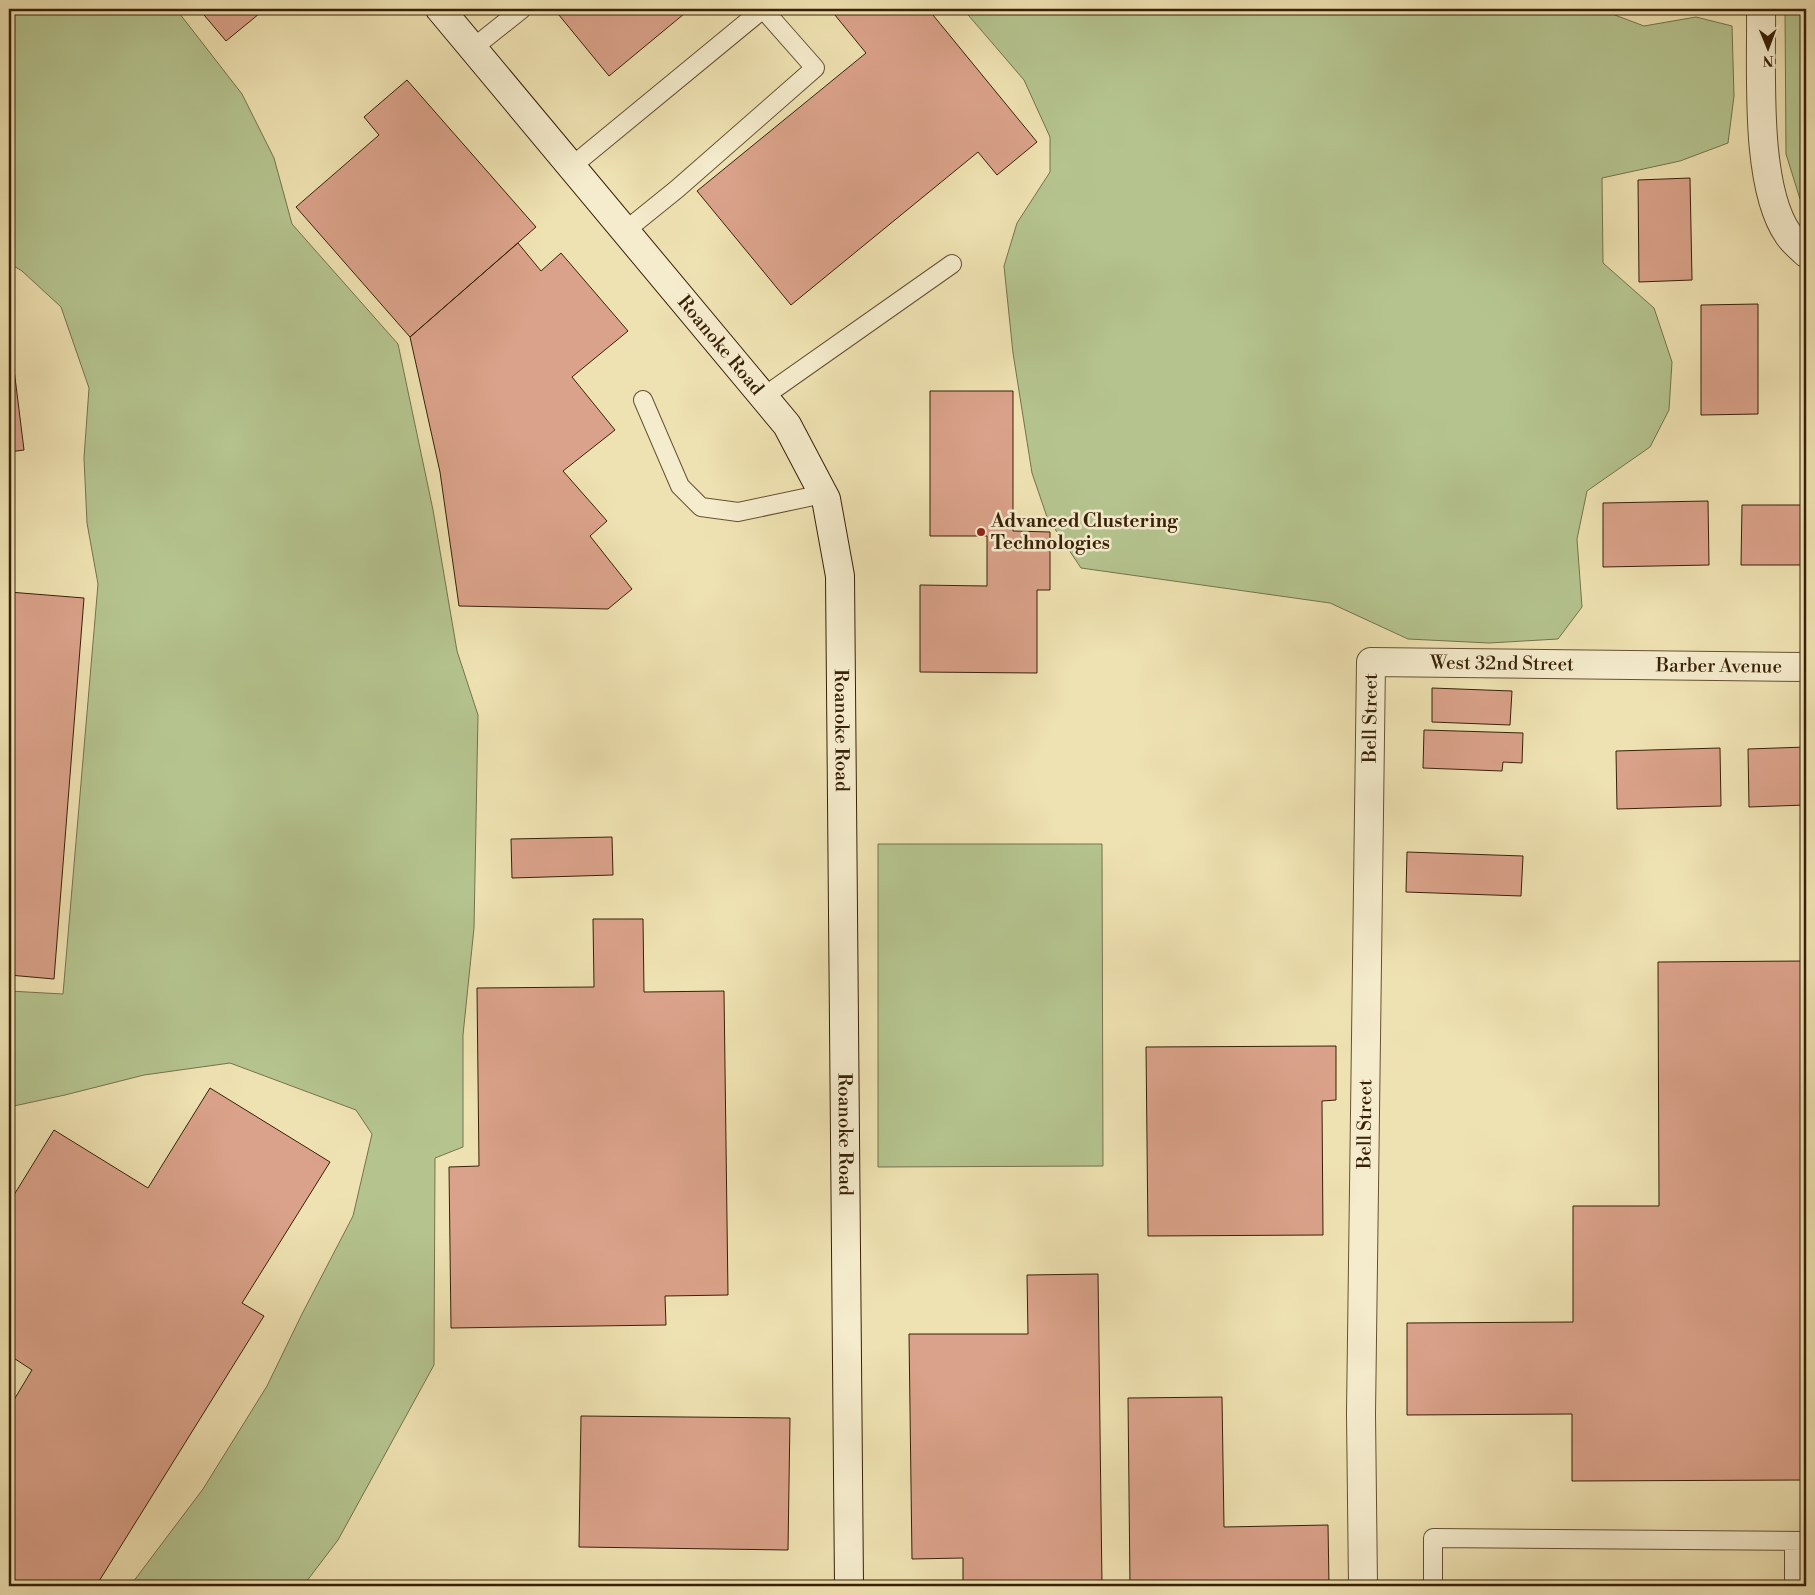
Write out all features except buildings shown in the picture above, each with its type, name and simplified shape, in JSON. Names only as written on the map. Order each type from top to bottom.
[{"type":"street","name":"Roanoke Road","points":[[440,9],[787,426],[826,499],[840,576],[849,1586]]},
{"type":"street","points":[[1761,9],[1762,120],[1766,171],[1777,213],[1788,234],[1806,253]]},
{"type":"street","name":"West 32nd Street","points":[[1371,662],[1633,666]]},
{"type":"street","name":"Bell Street","points":[[1363,1586],[1361,1414],[1371,662]]},
{"type":"street","name":"Barber Avenue","points":[[1633,666],[1806,667]]},
{"type":"lane","points":[[473,48],[522,9]]},
{"type":"lane","points":[[572,167],[764,9],[815,68],[625,231]]},
{"type":"lane","points":[[763,397],[952,264]]},
{"type":"lane","points":[[644,400],[680,486],[701,507],[738,512],[823,494]]},
{"type":"lane","points":[[1433,1586],[1433,1538],[1800,1541],[1794,1586]]},
{"type":"green space","points":[[9,9],[176,9],[242,94],[274,158],[292,224],[398,344],[433,510],[457,651],[478,715],[474,928],[463,1035],[463,1147],[435,1158],[434,1365],[338,1540],[303,1586],[130,1586],[203,1489],[267,1386],[353,1216],[372,1134],[356,1110],[230,1063],[144,1075],[9,1107],[9,991],[63,994],[98,584],[87,523],[84,458],[89,388],[61,307],[22,271],[9,263]]},
{"type":"green space","points":[[963,9],[1599,9],[1644,26],[1696,17],[1732,26],[1734,96],[1728,143],[1680,161],[1602,178],[1603,263],[1654,308],[1672,362],[1669,410],[1650,447],[1587,491],[1577,539],[1582,607],[1558,639],[1489,643],[1408,639],[1330,603],[1081,568],[1047,517],[1032,473],[1013,353],[1004,266],[1017,223],[1050,172],[1050,137],[1024,80]]},
{"type":"green space","points":[[1785,9],[1806,9],[1806,207],[1800,199],[1786,154]]},
{"type":"green space","points":[[878,844],[1102,844],[1103,1166],[878,1167]]},
{"type":"place","name":"Advanced Clustering Technologies","points":[[981,532]]}]
